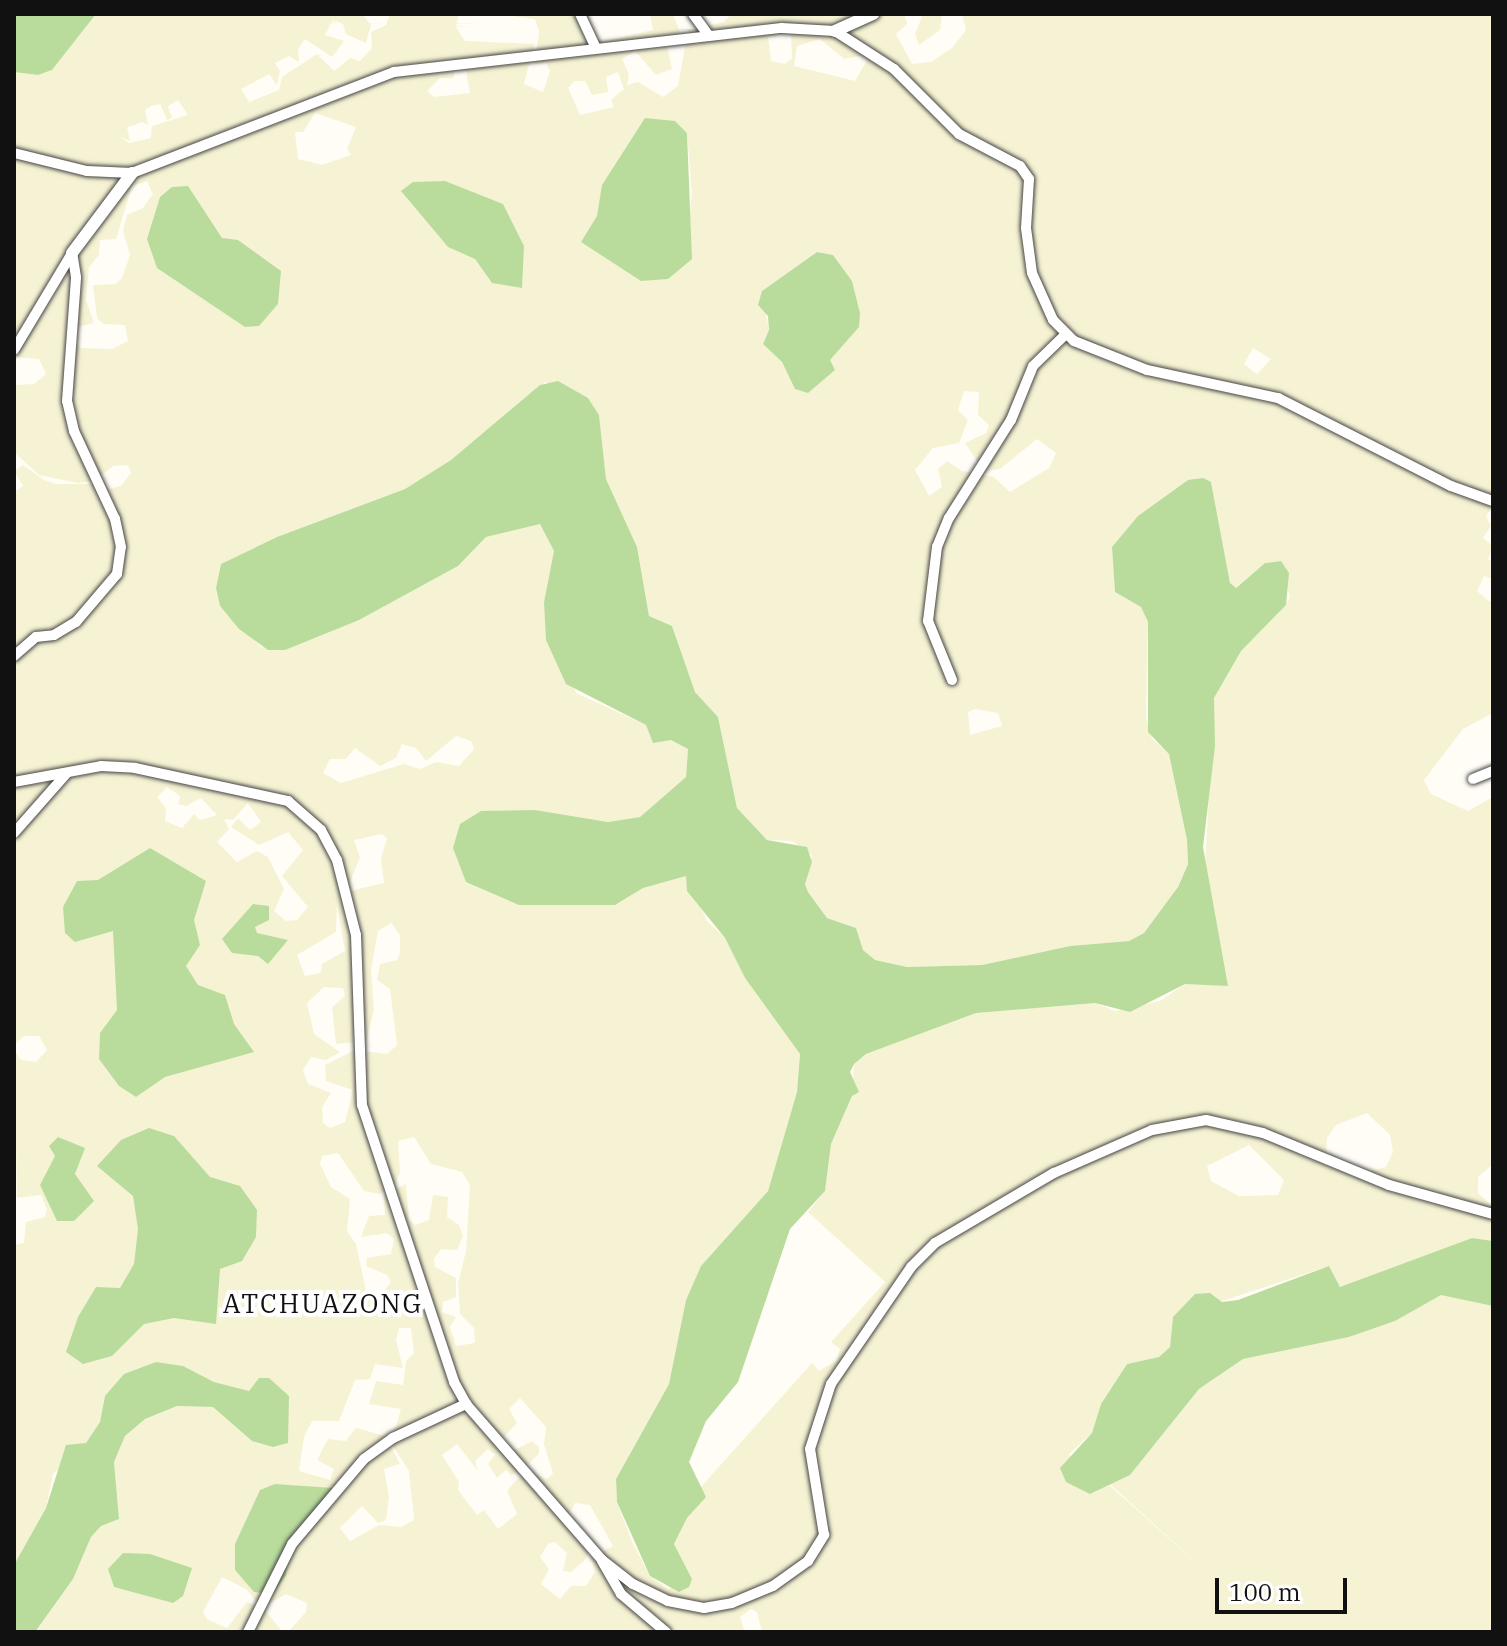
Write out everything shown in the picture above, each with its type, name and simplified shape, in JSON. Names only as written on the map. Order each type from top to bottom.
[{"type":"street","points":[[580,14],[596,49]]},
{"type":"street","points":[[693,14],[708,35]]},
{"type":"street","points":[[14,153],[87,171],[132,173],[371,77],[422,67],[708,35],[782,28],[835,31],[873,14]]},
{"type":"street","points":[[835,31],[894,69],[959,134],[1020,166],[1029,179],[1026,228],[1032,273],[1042,300],[1065,335],[1138,367],[1278,398],[1451,486],[1493,501]]},
{"type":"street","points":[[14,350],[72,253],[132,173]]},
{"type":"street","points":[[14,656],[36,637],[54,635],[76,622],[117,574],[121,547],[115,519],[74,431],[67,401],[76,277],[72,253]]},
{"type":"street","points":[[952,680],[928,621],[937,547],[949,518],[1011,420],[1033,366],[1065,335]]},
{"type":"street","points":[[14,782],[101,766],[135,768],[288,801],[321,830],[337,860],[356,935],[362,1105],[399,1206],[429,1316],[466,1404],[602,1560],[621,1594],[666,1632]]},
{"type":"street","points":[[1473,779],[1493,771]]},
{"type":"street","points":[[14,833],[66,774]]},
{"type":"street","points":[[602,1560],[649,1594],[704,1608],[753,1595],[800,1567],[819,1548],[824,1535],[810,1449],[820,1406],[911,1267],[965,1223],[1054,1173],[1152,1130],[1182,1122],[1226,1123],[1303,1148],[1389,1185],[1493,1214]]},
{"type":"street","points":[[248,1632],[292,1544],[364,1459],[393,1438],[466,1404]]},
{"type":"shaded area","points":[[96,14],[362,14],[371,25],[366,43],[346,34],[343,24],[333,19],[325,35],[344,41],[332,57],[305,39],[298,49],[299,62],[289,56],[275,63],[280,71],[277,85],[269,74],[241,89],[249,102],[279,90],[282,77],[317,54],[334,71],[350,58],[360,61],[372,48],[371,32],[386,25],[390,14],[459,14],[456,27],[465,41],[534,44],[524,84],[543,92],[550,71],[546,63],[535,64],[539,32],[535,19],[497,14],[586,14],[598,43],[653,30],[650,14],[673,14],[683,40],[667,46],[672,69],[656,75],[635,51],[622,59],[629,74],[627,85],[638,82],[663,97],[678,86],[688,30],[724,22],[731,14],[904,14],[907,24],[896,34],[912,64],[931,62],[952,48],[966,30],[962,14],[1493,14],[1493,506],[1486,516],[1491,526],[1483,538],[1493,546],[1488,559],[1493,562],[1493,579],[1484,576],[1477,591],[1490,602],[1493,599],[1493,713],[1463,729],[1424,780],[1431,794],[1468,811],[1493,797],[1493,1164],[1478,1177],[1478,1193],[1493,1207],[1493,1241],[1472,1238],[1340,1287],[1329,1266],[1173,1317],[1170,1347],[1159,1357],[1127,1364],[1101,1404],[1092,1433],[1069,1454],[1090,1494],[1109,1485],[1210,1575],[1110,1484],[1130,1475],[1199,1389],[1243,1359],[1349,1337],[1395,1321],[1441,1294],[1493,1306],[1493,1632],[762,1632],[757,1612],[751,1609],[740,1617],[745,1632],[288,1632],[306,1612],[307,1603],[286,1594],[272,1602],[256,1601],[246,1589],[222,1577],[203,1612],[207,1619],[227,1628],[247,1602],[263,1608],[283,1632],[35,1632],[73,1579],[91,1537],[101,1526],[119,1519],[114,1462],[125,1436],[145,1419],[177,1406],[213,1407],[252,1441],[259,1378],[249,1391],[214,1382],[183,1366],[105,1396],[100,1422],[86,1443],[53,1474],[46,1508],[14,1565],[14,1245],[24,1243],[26,1222],[45,1217],[47,1209],[41,1195],[17,1198],[14,1050],[21,1060],[36,1062],[47,1050],[39,1036],[24,1036],[14,1045],[14,492],[23,486],[14,471],[23,465],[44,480],[56,484],[99,484],[105,490],[121,486],[131,473],[128,465],[113,466],[94,481],[78,483],[39,475],[14,452],[14,385],[34,384],[46,374],[39,359],[14,357],[14,72],[38,75],[52,70]],"holes":[[[791,32],[792,58],[785,64],[771,61],[768,37]],[[820,39],[844,59],[860,56],[867,60],[855,81],[794,66],[797,46]],[[455,70],[466,70],[470,93],[434,97],[427,91],[440,78],[453,78]],[[618,72],[624,89],[611,100],[614,107],[580,115],[568,88],[574,81],[585,81],[592,95],[608,92],[606,77]],[[178,100],[188,115],[152,126],[151,138],[129,143],[118,136],[130,141],[127,127],[142,122],[148,125],[145,110],[160,104],[167,120],[172,118],[168,106]],[[315,113],[356,127],[347,149],[351,155],[322,165],[298,159],[295,132],[303,132]],[[675,121],[687,133],[692,193],[687,237],[581,242]],[[147,181],[153,194],[143,208],[127,215],[123,231],[130,255],[122,278],[116,284],[93,285],[97,318],[103,324],[125,325],[128,341],[112,349],[81,348],[75,342],[78,327],[94,323],[86,300],[89,267],[99,255],[100,240],[116,239],[132,186]],[[401,190],[522,288],[492,283],[475,259],[448,247]],[[817,252],[833,255],[852,281],[858,328],[795,388],[782,362],[763,344],[769,330],[762,291]],[[1253,348],[1271,359],[1257,374],[1244,364]],[[545,382],[588,398],[599,415],[606,479],[637,547],[649,616],[672,626],[695,692],[718,717],[737,808],[767,840],[792,841],[812,855],[805,884],[827,918],[856,928],[863,950],[875,960],[907,967],[982,965],[1070,946],[1129,941],[1144,933],[1175,893],[1188,864],[1187,840],[1169,753],[1152,739],[1146,717],[1148,622],[1141,607],[1115,592],[1112,547],[1138,517],[1188,480],[1211,482],[1230,583],[1235,588],[1265,563],[1281,561],[1290,598],[1241,650],[1214,698],[1199,981],[1185,984],[1160,1001],[1115,1011],[1095,1003],[976,1013],[866,1054],[854,1064],[852,1096],[831,1144],[825,1191],[808,1212],[885,1282],[831,1342],[840,1349],[836,1361],[819,1371],[812,1363],[699,1489],[705,1497],[687,1518],[674,1544],[692,1579],[668,1589],[650,1576],[633,1544],[617,1502],[616,1479],[669,1384],[686,1300],[701,1266],[768,1191],[797,1092],[800,1054],[745,978],[725,938],[707,921],[686,875],[643,888],[615,905],[578,902],[535,810],[608,822],[640,817],[686,777],[688,749],[671,740],[653,742],[646,725],[576,693],[544,602],[554,551],[540,524],[486,537],[458,566],[359,620],[262,647],[220,606],[216,588],[221,564],[277,537],[405,489],[451,460]],[[964,391],[979,392],[978,415],[989,425],[986,433],[965,443],[984,471],[1000,469],[1037,439],[1056,453],[1049,468],[1010,492],[994,477],[962,471],[947,461],[938,469],[942,487],[929,496],[915,470],[933,448],[959,443],[968,420],[958,410]],[[975,709],[998,713],[1002,726],[970,735],[968,712]],[[456,736],[471,741],[474,749],[459,766],[436,762],[420,769],[404,764],[341,783],[323,773],[330,759],[346,759],[355,748],[380,766],[396,758],[402,744],[416,748],[426,761]],[[167,787],[180,796],[178,804],[186,806],[201,798],[217,815],[200,820],[194,814],[182,828],[165,821],[166,808],[157,797]],[[248,803],[261,822],[250,830],[238,818],[231,827],[259,845],[288,832],[303,850],[282,876],[308,907],[297,920],[286,921],[274,911],[284,889],[268,857],[257,851],[237,862],[217,842],[229,829],[224,819],[233,820]],[[382,834],[387,838],[381,859],[384,883],[346,892],[360,857],[354,840]],[[337,904],[345,951],[322,964],[321,973],[305,976],[297,955],[336,932]],[[391,923],[400,935],[400,952],[397,960],[380,964],[377,980],[390,989],[397,1045],[387,1054],[355,1050],[325,1065],[326,1081],[353,1090],[345,1122],[330,1128],[323,1123],[322,1107],[331,1093],[308,1084],[303,1070],[311,1057],[326,1060],[340,1052],[314,1034],[307,1003],[324,987],[343,988],[345,996],[332,1007],[336,1044],[366,1041],[374,1010],[371,970],[378,931]],[[1367,1113],[1390,1135],[1393,1152],[1386,1167],[1370,1171],[1338,1164],[1326,1154],[1327,1138],[1336,1125]],[[414,1137],[431,1164],[462,1172],[470,1185],[466,1251],[458,1284],[460,1314],[474,1328],[475,1343],[456,1346],[450,1327],[456,1317],[442,1312],[443,1302],[456,1297],[456,1278],[435,1267],[434,1259],[441,1249],[457,1250],[463,1236],[459,1225],[447,1217],[448,1197],[433,1195],[429,1220],[415,1225],[409,1219],[406,1184],[384,1195],[385,1215],[369,1216],[361,1237],[387,1233],[394,1239],[391,1254],[367,1258],[366,1266],[387,1275],[391,1282],[381,1295],[366,1291],[356,1244],[347,1231],[350,1199],[331,1187],[320,1164],[322,1156],[338,1153],[364,1191],[379,1194],[393,1188],[400,1173],[398,1141]],[[1249,1145],[1284,1180],[1278,1195],[1239,1196],[1211,1181],[1207,1166]],[[399,1328],[411,1328],[414,1353],[406,1361],[403,1385],[376,1381],[369,1404],[401,1409],[391,1443],[409,1471],[414,1520],[401,1527],[379,1525],[350,1541],[340,1528],[362,1506],[378,1523],[386,1520],[389,1497],[384,1469],[400,1464],[385,1436],[356,1428],[346,1441],[328,1439],[317,1460],[334,1469],[330,1480],[299,1471],[304,1437],[312,1421],[339,1421],[355,1380],[370,1379],[375,1364],[403,1368],[396,1340]],[[520,1398],[546,1427],[544,1444],[553,1474],[546,1479],[532,1472],[517,1479],[507,1491],[517,1514],[498,1529],[484,1510],[477,1515],[458,1490],[459,1482],[442,1455],[457,1444],[478,1471],[475,1461],[488,1449],[495,1455],[488,1464],[497,1478],[506,1470],[511,1475],[521,1471],[539,1454],[539,1447],[532,1441],[511,1452],[501,1440],[517,1423],[509,1409]],[[575,1503],[590,1505],[613,1546],[591,1558],[595,1572],[586,1586],[571,1586],[560,1599],[541,1584],[549,1569],[540,1557],[548,1544],[555,1542],[567,1553],[563,1571],[571,1572],[584,1561],[591,1548],[568,1516]]]},
{"type":"shaded area","points":[[923,14],[942,14],[940,30],[919,45],[915,34]]},
{"type":"green space","points":[[14,14],[96,14],[52,70],[38,75],[14,72]]},
{"type":"green space","points":[[645,118],[675,121],[687,133],[692,259],[668,279],[641,281],[581,242],[597,216],[602,185]]},
{"type":"green space","points":[[445,181],[503,204],[524,246],[522,288],[492,283],[475,259],[448,247],[401,191],[413,182]]},
{"type":"green space","points":[[188,186],[222,238],[238,240],[281,271],[278,304],[259,326],[245,327],[157,268],[147,239],[160,197],[172,187]]},
{"type":"green space","points":[[817,252],[833,255],[852,281],[860,313],[859,327],[830,360],[835,370],[808,393],[795,389],[782,362],[763,344],[769,330],[768,316],[758,305],[762,291]]},
{"type":"green space","points":[[558,381],[588,398],[599,415],[606,479],[637,547],[649,616],[672,626],[695,692],[718,717],[737,808],[767,840],[807,847],[812,862],[805,884],[808,892],[827,918],[856,928],[863,950],[875,960],[907,967],[982,965],[1070,946],[1129,941],[1144,933],[1178,887],[1188,864],[1187,840],[1169,754],[1148,732],[1148,622],[1141,607],[1115,592],[1112,547],[1138,516],[1188,480],[1203,478],[1211,482],[1230,583],[1236,588],[1265,563],[1281,561],[1289,573],[1286,605],[1241,651],[1214,698],[1215,746],[1203,847],[1228,986],[1185,984],[1130,1012],[1095,1003],[976,1013],[866,1054],[854,1064],[850,1072],[859,1092],[852,1096],[831,1144],[825,1191],[790,1229],[738,1382],[706,1421],[689,1462],[706,1497],[687,1518],[674,1544],[692,1579],[689,1587],[679,1592],[650,1576],[617,1502],[616,1479],[669,1384],[686,1300],[701,1266],[768,1191],[797,1092],[800,1054],[745,978],[725,938],[687,891],[686,876],[643,888],[615,905],[519,905],[466,882],[453,848],[460,824],[481,811],[535,810],[608,822],[640,817],[686,777],[688,749],[671,740],[653,743],[646,725],[566,684],[546,640],[544,602],[554,551],[540,524],[486,537],[458,566],[359,620],[285,650],[268,650],[239,629],[220,606],[216,588],[221,564],[277,537],[405,489],[451,460],[540,385]]},
{"type":"green space","points":[[150,848],[206,881],[194,920],[200,945],[186,966],[198,985],[225,995],[234,1024],[254,1052],[165,1077],[136,1097],[119,1086],[99,1059],[100,1033],[117,1010],[113,931],[75,942],[65,933],[63,907],[77,881],[98,880]]},
{"type":"green space","points":[[253,904],[269,906],[269,920],[255,927],[257,933],[288,940],[268,964],[258,956],[232,953],[222,939]]},
{"type":"green space","points":[[149,1128],[174,1136],[210,1177],[240,1186],[257,1210],[256,1237],[242,1261],[220,1269],[216,1324],[174,1318],[144,1324],[112,1356],[83,1364],[66,1352],[78,1317],[96,1287],[120,1288],[134,1264],[138,1229],[133,1196],[97,1166],[121,1140]]},
{"type":"green space","points":[[58,1137],[85,1148],[75,1174],[94,1201],[74,1221],[57,1221],[40,1185],[55,1156],[49,1146]]},
{"type":"green space","points":[[1472,1238],[1493,1241],[1493,1306],[1441,1295],[1395,1321],[1349,1337],[1243,1359],[1199,1389],[1130,1475],[1090,1494],[1066,1482],[1060,1468],[1092,1433],[1101,1404],[1127,1364],[1159,1357],[1170,1347],[1173,1317],[1195,1294],[1210,1293],[1222,1302],[1238,1300],[1329,1266],[1340,1287]]},
{"type":"green space","points":[[156,1362],[183,1366],[214,1382],[249,1391],[259,1378],[269,1378],[289,1396],[288,1443],[273,1447],[252,1441],[213,1407],[177,1406],[145,1419],[125,1436],[114,1462],[119,1519],[101,1526],[91,1537],[73,1579],[35,1632],[14,1632],[14,1565],[46,1508],[66,1445],[86,1443],[100,1422],[105,1396],[124,1374]]},
{"type":"green space","points":[[275,1484],[333,1488],[297,1531],[288,1549],[286,1575],[273,1594],[254,1592],[235,1570],[235,1544],[260,1490]]},
{"type":"green space","points":[[123,1553],[150,1554],[192,1568],[183,1596],[173,1603],[114,1587],[108,1569]]},
{"type":"district","name":"ATCHUAZONG","points":[[323,1304]]}]
